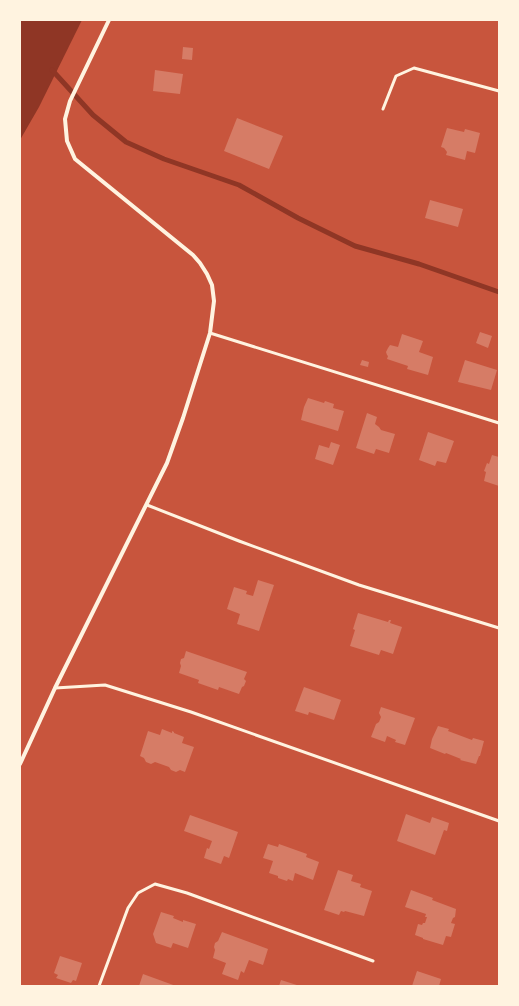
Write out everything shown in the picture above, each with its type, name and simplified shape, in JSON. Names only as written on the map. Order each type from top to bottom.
[{"type":"street","points":[[20,764],[55,688],[167,463],[210,333],[214,301],[212,285],[204,269],[193,255],[75,159],[66,141],[65,119],[70,101],[109,20]]},
{"type":"lane","points":[[382,109],[396,76],[414,68],[499,91]]},
{"type":"lane","points":[[210,333],[499,423]]},
{"type":"lane","points":[[147,505],[239,541],[359,585],[499,628]]},
{"type":"lane","points":[[55,688],[104,685],[191,712],[499,821]]},
{"type":"lane","points":[[99,986],[128,908],[138,893],[155,884],[187,893],[373,961]]},
{"type":"shaded area","points":[[20,20],[82,20],[39,107],[20,140]]},
{"type":"building","points":[[183,47],[193,48],[192,60],[182,59]]},
{"type":"building","points":[[155,70],[183,74],[180,94],[153,91]]},
{"type":"building","points":[[237,118],[283,136],[269,169],[224,151]]},
{"type":"building","points":[[447,128],[464,132],[465,129],[480,133],[475,153],[467,151],[465,160],[446,155],[447,152],[441,147]]},
{"type":"building","points":[[430,200],[463,209],[458,227],[425,218]]},
{"type":"building","points":[[480,332],[492,336],[488,348],[476,343]]},
{"type":"building","points":[[402,334],[423,341],[419,352],[433,357],[428,375],[407,369],[408,366],[387,359],[388,356],[386,352],[388,348],[390,345],[398,347]]},
{"type":"building","points":[[362,360],[369,362],[368,367],[360,365]]},
{"type":"building","points":[[465,360],[497,370],[491,390],[458,382]]},
{"type":"building","points":[[308,398],[324,403],[325,401],[334,404],[333,408],[344,411],[338,431],[301,420]]},
{"type":"building","points":[[367,413],[377,417],[375,424],[381,430],[395,434],[389,453],[376,449],[374,454],[356,448]]},
{"type":"building","points":[[428,432],[454,441],[446,463],[437,461],[435,466],[419,460]]},
{"type":"building","points":[[331,442],[340,445],[333,465],[315,459],[319,445],[329,448]]},
{"type":"building","points":[[492,455],[499,457],[499,486],[484,481],[486,472],[484,471],[487,463],[489,464]]},
{"type":"building","points":[[258,580],[274,585],[259,631],[237,624],[240,614],[227,609],[234,587],[247,591],[246,594],[253,596]]},
{"type":"building","points":[[358,613],[388,622],[391,620],[390,623],[402,627],[393,654],[381,650],[379,655],[350,646]]},
{"type":"building","points":[[186,651],[247,672],[244,679],[246,681],[239,694],[219,687],[218,690],[198,683],[199,680],[179,673],[181,659],[184,658]]},
{"type":"building","points":[[304,687],[341,700],[334,720],[309,712],[308,715],[295,711]]},
{"type":"building","points":[[381,707],[415,718],[405,745],[395,742],[396,740],[387,736],[385,742],[371,737],[376,724],[379,722],[381,717],[379,713]]},
{"type":"building","points":[[438,726],[449,729],[448,731],[472,740],[473,738],[484,741],[476,764],[460,760],[461,759],[430,748]]},
{"type":"building","points":[[162,729],[172,733],[172,731],[184,737],[182,743],[194,747],[185,772],[180,770],[176,772],[171,770],[169,767],[155,762],[151,764],[146,762],[144,758],[140,756],[148,731],[160,735]]},
{"type":"building","points":[[406,814],[430,823],[432,817],[449,823],[447,831],[444,830],[435,855],[397,841]]},
{"type":"building","points":[[190,815],[238,832],[229,858],[224,856],[221,864],[204,858],[207,848],[209,849],[212,841],[184,831]]},
{"type":"building","points":[[268,844],[278,847],[279,844],[307,854],[306,857],[319,862],[313,880],[295,873],[293,881],[288,879],[287,881],[269,873],[273,861],[263,858]]},
{"type":"building","points":[[338,870],[353,875],[351,881],[361,884],[360,887],[372,891],[364,916],[345,911],[341,911],[339,915],[324,910]]},
{"type":"building","points":[[411,890],[456,909],[455,917],[451,923],[455,924],[451,937],[446,936],[443,945],[415,935],[418,924],[422,925],[425,923],[427,917],[425,917],[426,914],[405,907]]},
{"type":"building","points":[[161,912],[174,916],[173,918],[183,922],[183,920],[196,924],[188,948],[173,943],[171,948],[156,943],[153,934]]},
{"type":"building","points":[[222,932],[268,949],[263,965],[249,960],[244,973],[241,971],[238,980],[222,974],[226,963],[213,958],[215,943],[218,941]]},
{"type":"building","points":[[60,956],[82,963],[76,981],[73,980],[71,983],[56,978],[58,975],[54,973]]},
{"type":"building","points":[[417,971],[441,979],[439,986],[412,986]]},
{"type":"building","points":[[143,974],[176,986],[139,986]]},
{"type":"building","points":[[281,980],[300,986],[279,986]]},
{"type":"waterway","points":[[52,70],[93,115],[126,142],[164,159],[239,185],[298,218],[355,246],[419,264],[499,292]]}]
